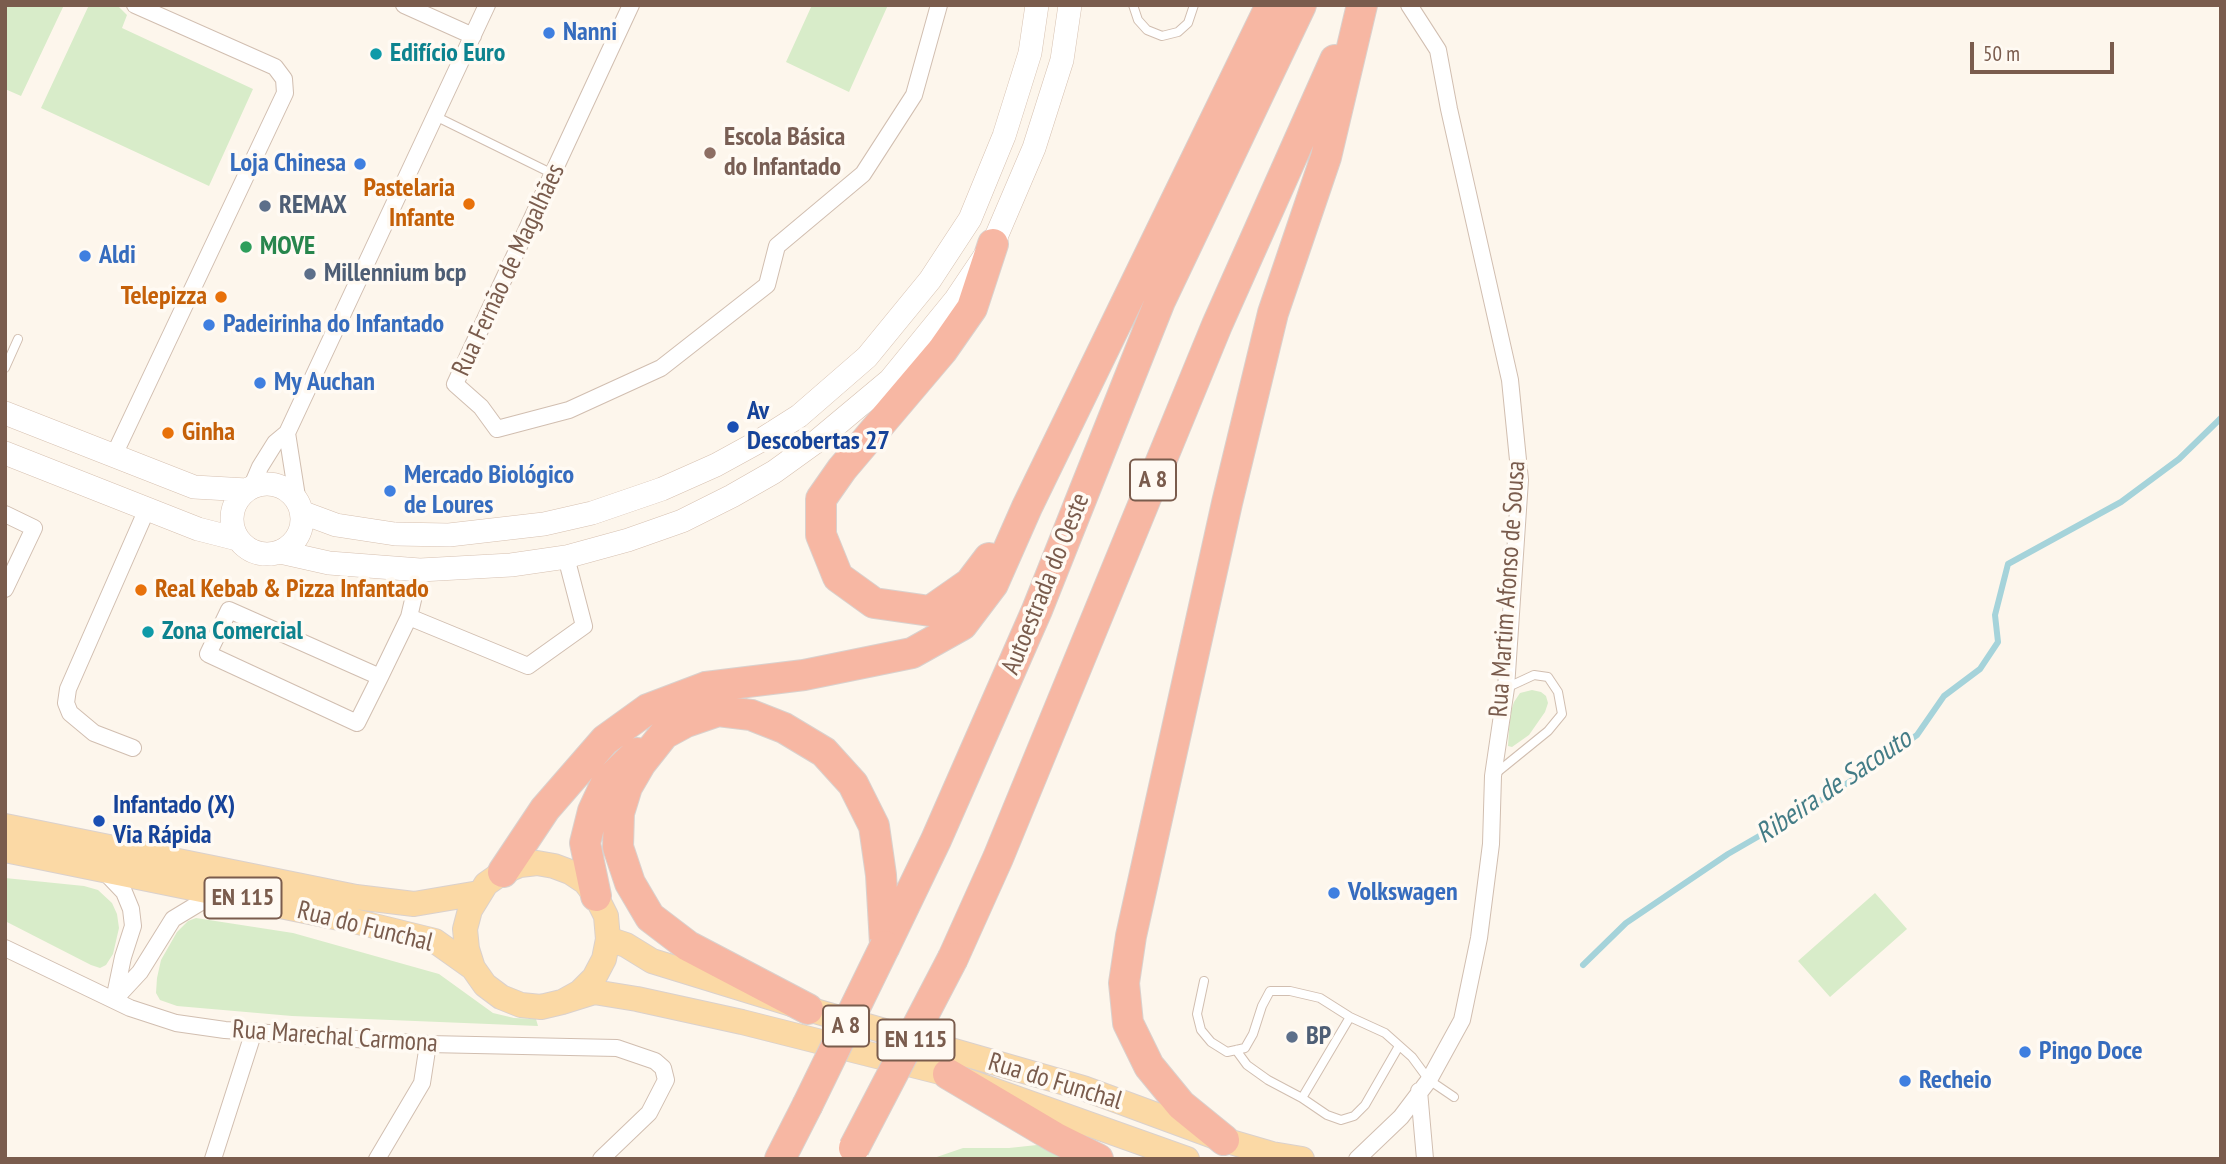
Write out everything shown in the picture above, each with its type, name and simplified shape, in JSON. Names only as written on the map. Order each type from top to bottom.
[{"type":"highway","points":[[503,872],[545,809],[605,740],[648,709],[706,687],[804,675],[912,653],[962,625],[993,584],[1027,507],[1271,5]]},
{"type":"highway","name":"Autoestrada do Oeste","points":[[780,1159],[936,840],[1037,610],[1160,301],[1301,5]]},
{"type":"highway","points":[[1224,1140],[1181,1105],[1149,1066],[1128,1023],[1124,983],[1130,936],[1227,503],[1273,313],[1326,157],[1361,5]]},
{"type":"highway","name":"A 8","points":[[851,1155],[953,958],[998,858],[1217,325],[1361,5]]},
{"type":"highway","points":[[993,244],[972,309],[942,351],[842,469],[821,499],[821,535],[838,577],[874,603],[930,611],[971,583],[1027,507]]},
{"type":"highway","points":[[596,896],[585,843],[593,811],[606,783],[642,748],[685,722],[718,711],[751,715],[784,728],[824,752],[853,784],[874,825],[881,875],[885,946]]},
{"type":"highway","points":[[664,734],[641,763],[627,787],[620,813],[618,847],[629,883],[650,917],[688,946],[808,1009]]},
{"type":"highway","points":[[948,1074],[1056,1138],[1098,1159]]},
{"type":"main road","points":[[300,508],[336,525],[395,534],[449,535],[544,524],[592,513],[662,489],[716,465],[799,416],[867,357],[930,280],[970,219],[1004,136],[1030,53],[1037,5]]},
{"type":"main road","points":[[5,453],[198,529],[237,538],[256,552],[280,552],[329,564],[420,570],[511,565],[566,557],[607,547],[682,521],[774,472],[832,428],[890,380],[956,299],[993,244],[1034,148],[1062,60],[1070,5]]},
{"type":"main road","points":[[813,404],[832,428]]},
{"type":"main road","points":[[5,413],[194,487],[249,489]]},
{"type":"main road","points":[[237,538],[232,512],[237,500],[257,485],[272,484],[291,494],[300,508],[302,523],[298,535],[280,552]]},
{"type":"main road","name":"Rua do Funchal","points":[[5,826],[356,897],[414,904],[479,892]]},
{"type":"main road","name":"Rua do Funchal","points":[[5,850],[354,921],[435,941],[473,968]]},
{"type":"main road","name":"Rua do Funchal","points":[[562,1002],[580,992],[594,978],[604,960],[608,939],[606,916],[585,882],[570,872],[537,863],[520,865],[503,872],[479,892],[465,929],[473,968],[485,985],[501,997],[521,1005],[541,1007],[562,1002],[594,992],[752,1024],[948,1074],[1187,1159]]},
{"type":"main road","name":"Rua do Funchal","points":[[608,939],[625,945],[652,961],[1083,1088],[1224,1140],[1272,1154],[1302,1159]]},
{"type":"street","points":[[114,455],[285,93],[284,79],[275,67],[135,5]]},
{"type":"street","points":[[404,5],[473,36]]},
{"type":"street","points":[[249,489],[275,443],[287,433],[487,5]]},
{"type":"street","name":"Rua Fernão de Magalhães","points":[[631,5],[454,384],[481,407],[497,429],[569,410],[661,368],[767,285],[777,246],[863,174],[914,95],[939,5]]},
{"type":"street","name":"Rua Martim Afonso de Sousa","points":[[1357,1159],[1401,1117],[1424,1085],[1462,1020],[1479,938],[1491,844],[1493,776],[1506,688],[1520,480],[1510,380],[1448,109],[1438,50],[1409,5]]},
{"type":"street","points":[[287,433],[300,508]]},
{"type":"street","points":[[133,747],[94,733],[70,713],[66,703],[68,689],[147,509]]},
{"type":"street","points":[[5,514],[34,528],[5,589]]},
{"type":"street","points":[[409,617],[528,666],[584,626],[566,557]]},
{"type":"street","points":[[380,677],[229,610],[208,654],[358,723],[409,617],[420,570]]},
{"type":"street","points":[[103,869],[124,892],[131,909],[133,926],[114,1000]]},
{"type":"street","points":[[114,1000],[140,972],[173,919],[216,893]]},
{"type":"street","name":"Rua Marechal Carmona","points":[[5,947],[130,1008],[176,1023],[428,1044],[617,1048],[655,1061],[663,1068],[666,1080],[649,1113],[601,1159]]},
{"type":"street","points":[[213,1159],[254,1031]]},
{"type":"street","points":[[377,1159],[422,1083],[428,1044]]},
{"type":"street","points":[[1424,1085],[1425,1159]]},
{"type":"lane","points":[[1133,5],[1138,20],[1147,30],[1162,36],[1178,32],[1188,23],[1194,5]]},
{"type":"lane","points":[[435,116],[553,174]]},
{"type":"lane","points":[[5,368],[18,339]]},
{"type":"lane","points":[[1493,776],[1548,732],[1562,714],[1558,692],[1548,677],[1534,675],[1506,688]]},
{"type":"lane","points":[[1204,981],[1196,1014],[1201,1030],[1211,1042],[1227,1052],[1245,1048],[1270,991],[1290,991],[1320,998],[1350,1017],[1385,1033],[1412,1057],[1424,1085],[1454,1097]]},
{"type":"lane","points":[[1302,1098],[1350,1017]]},
{"type":"lane","points":[[1236,1050],[1247,1065],[1268,1080],[1327,1115],[1341,1120],[1354,1116],[1365,1105],[1399,1046]]},
{"type":"green space","points":[[5,5],[64,5],[21,96],[5,89]]},
{"type":"green space","points":[[89,5],[117,5],[127,15],[122,28],[253,89],[209,186],[41,108]]},
{"type":"green space","points":[[812,5],[888,5],[849,92],[786,62]]},
{"type":"green space","points":[[1532,690],[1546,696],[1548,703],[1545,712],[1529,735],[1512,747],[1508,746],[1510,714],[1514,702],[1520,693]]},
{"type":"green space","points":[[5,878],[84,886],[98,890],[112,903],[119,928],[113,954],[106,965],[100,968],[91,965],[5,921]]},
{"type":"green space","points":[[1875,893],[1907,929],[1830,997],[1798,961]]},
{"type":"green space","points":[[196,918],[293,933],[439,974],[493,1013],[536,1019],[538,1026],[292,1016],[177,1006],[160,1000],[156,993],[157,978],[161,960],[177,932],[188,921]]},
{"type":"green space","points":[[1065,1142],[1090,1159],[931,1159],[963,1148],[1009,1148]]},
{"type":"waterway","name":"Ribeira de Sacouto","points":[[1583,965],[1626,923],[1728,854],[1874,766],[1917,735],[1944,696],[1980,669],[1998,642],[1995,615],[2008,564],[2121,502],[2179,459],[2221,418]]},
{"type":"place","name":"Nanni","points":[[549,33]]},
{"type":"place","name":"Edifício Euro","points":[[376,54]]},
{"type":"place","name":"Escola Básica do Infantado","points":[[710,153]]},
{"type":"place","name":"Loja Chinesa","points":[[360,164]]},
{"type":"place","name":"Pastelaria Infante","points":[[469,204]]},
{"type":"place","name":"REMAX","points":[[265,206]]},
{"type":"place","name":"MOVE","points":[[246,247]]},
{"type":"place","name":"Aldi","points":[[85,256]]},
{"type":"place","name":"Millennium bcp","points":[[310,274]]},
{"type":"place","name":"Telepizza","points":[[221,297]]},
{"type":"place","name":"Padeirinha do Infantado","points":[[209,325]]},
{"type":"place","name":"My Auchan","points":[[260,383]]},
{"type":"place","name":"Av Descobertas 27","points":[[733,427]]},
{"type":"place","name":"Ginha","points":[[168,433]]},
{"type":"place","name":"Mercado Biológico de Loures","points":[[390,491]]},
{"type":"place","name":"Real Kebab & Pizza Infantado","points":[[141,590]]},
{"type":"place","name":"Zona Comercial","points":[[148,632]]},
{"type":"place","name":"Infantado (X) Via Rápida","points":[[99,821]]},
{"type":"place","name":"Volkswagen","points":[[1334,893]]},
{"type":"place","name":"BP","points":[[1292,1037]]},
{"type":"place","name":"Pingo Doce","points":[[2025,1052]]},
{"type":"place","name":"Recheio","points":[[1905,1081]]}]
